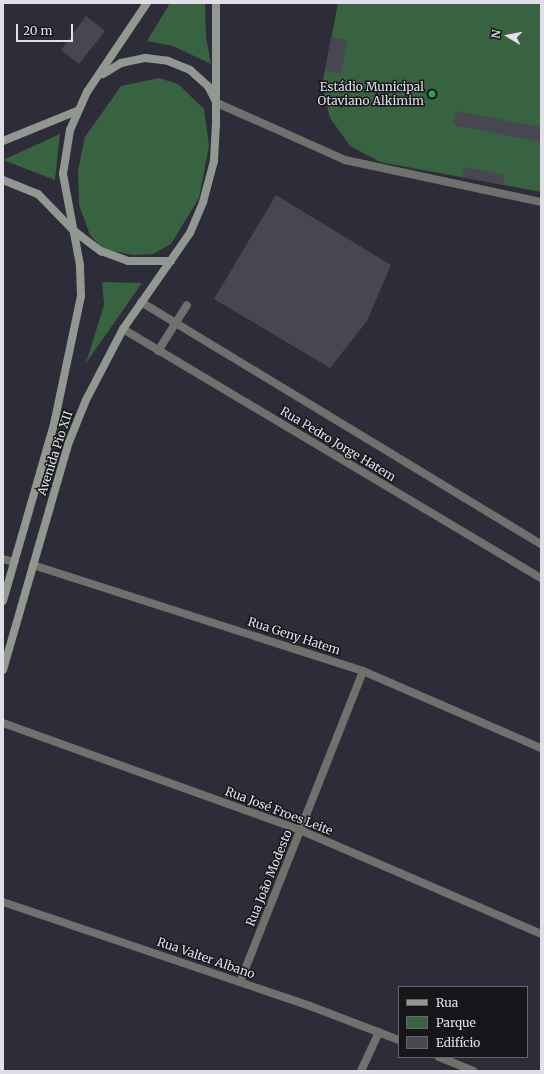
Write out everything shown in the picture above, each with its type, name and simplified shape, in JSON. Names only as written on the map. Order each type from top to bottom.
[{"type":"main road","points":[[3,142],[77,111],[147,3]]},
{"type":"main road","name":"Avenida Pio XII","points":[[3,670],[69,442],[99,371],[123,329],[190,233],[203,202],[214,161],[217,102],[216,3]]},
{"type":"main road","points":[[101,75],[121,63],[144,58],[168,60],[190,70],[208,86],[217,102]]},
{"type":"main road","name":"Avenida Pio XII","points":[[3,601],[54,424],[77,323],[81,296],[74,232],[64,174],[77,111]]},
{"type":"main road","points":[[3,180],[38,194],[74,232],[112,256],[128,260],[171,261]]},
{"type":"street","points":[[217,102],[345,160],[541,202]]},
{"type":"street","name":"Rua Pedro Jorge Hatem","points":[[141,302],[541,544]]},
{"type":"street","points":[[158,351],[187,305]]},
{"type":"street","name":"Rua Pedro Jorge Hatem","points":[[123,329],[541,578]]},
{"type":"street","points":[[3,559],[14,562]]},
{"type":"street","name":"Rua Geny Hatem","points":[[33,565],[363,671],[541,748]]},
{"type":"street","name":"Rua João Modesto","points":[[240,982],[363,671]]},
{"type":"street","name":"Rua José Froes Leite","points":[[3,723],[300,830],[541,934]]},
{"type":"street","name":"Rua Valter Albano","points":[[3,902],[240,982],[398,1040]]},
{"type":"street","points":[[361,1071],[379,1032]]},
{"type":"street","points":[[441,1058],[473,1071]]},
{"type":"green space","points":[[170,3],[205,3],[206,37],[211,64],[173,46],[147,41]]},
{"type":"green space","name":"Estádio Municipal Otaviano Alkimim","points":[[338,3],[541,3],[541,192],[380,162],[350,146],[330,118],[322,85]]},
{"type":"green space","points":[[159,78],[178,84],[204,109],[209,146],[199,198],[171,244],[153,254],[133,255],[103,249],[90,235],[79,205],[78,170],[85,137],[121,86]]},
{"type":"green space","points":[[60,134],[55,180],[3,160]]},
{"type":"green space","points":[[102,282],[142,283],[86,363],[104,305]]},
{"type":"building","points":[[86,16],[105,31],[79,64],[61,50]]},
{"type":"building","points":[[331,37],[347,40],[341,74],[325,71]]},
{"type":"building","points":[[456,111],[541,127],[541,142],[453,125]]},
{"type":"building","points":[[464,167],[504,175],[503,185],[462,177]]},
{"type":"building","points":[[276,195],[391,265],[367,321],[330,368],[214,299]]},
{"type":"place","name":"Estádio Municipal Otaviano Alkimim","points":[[432,94]]}]
